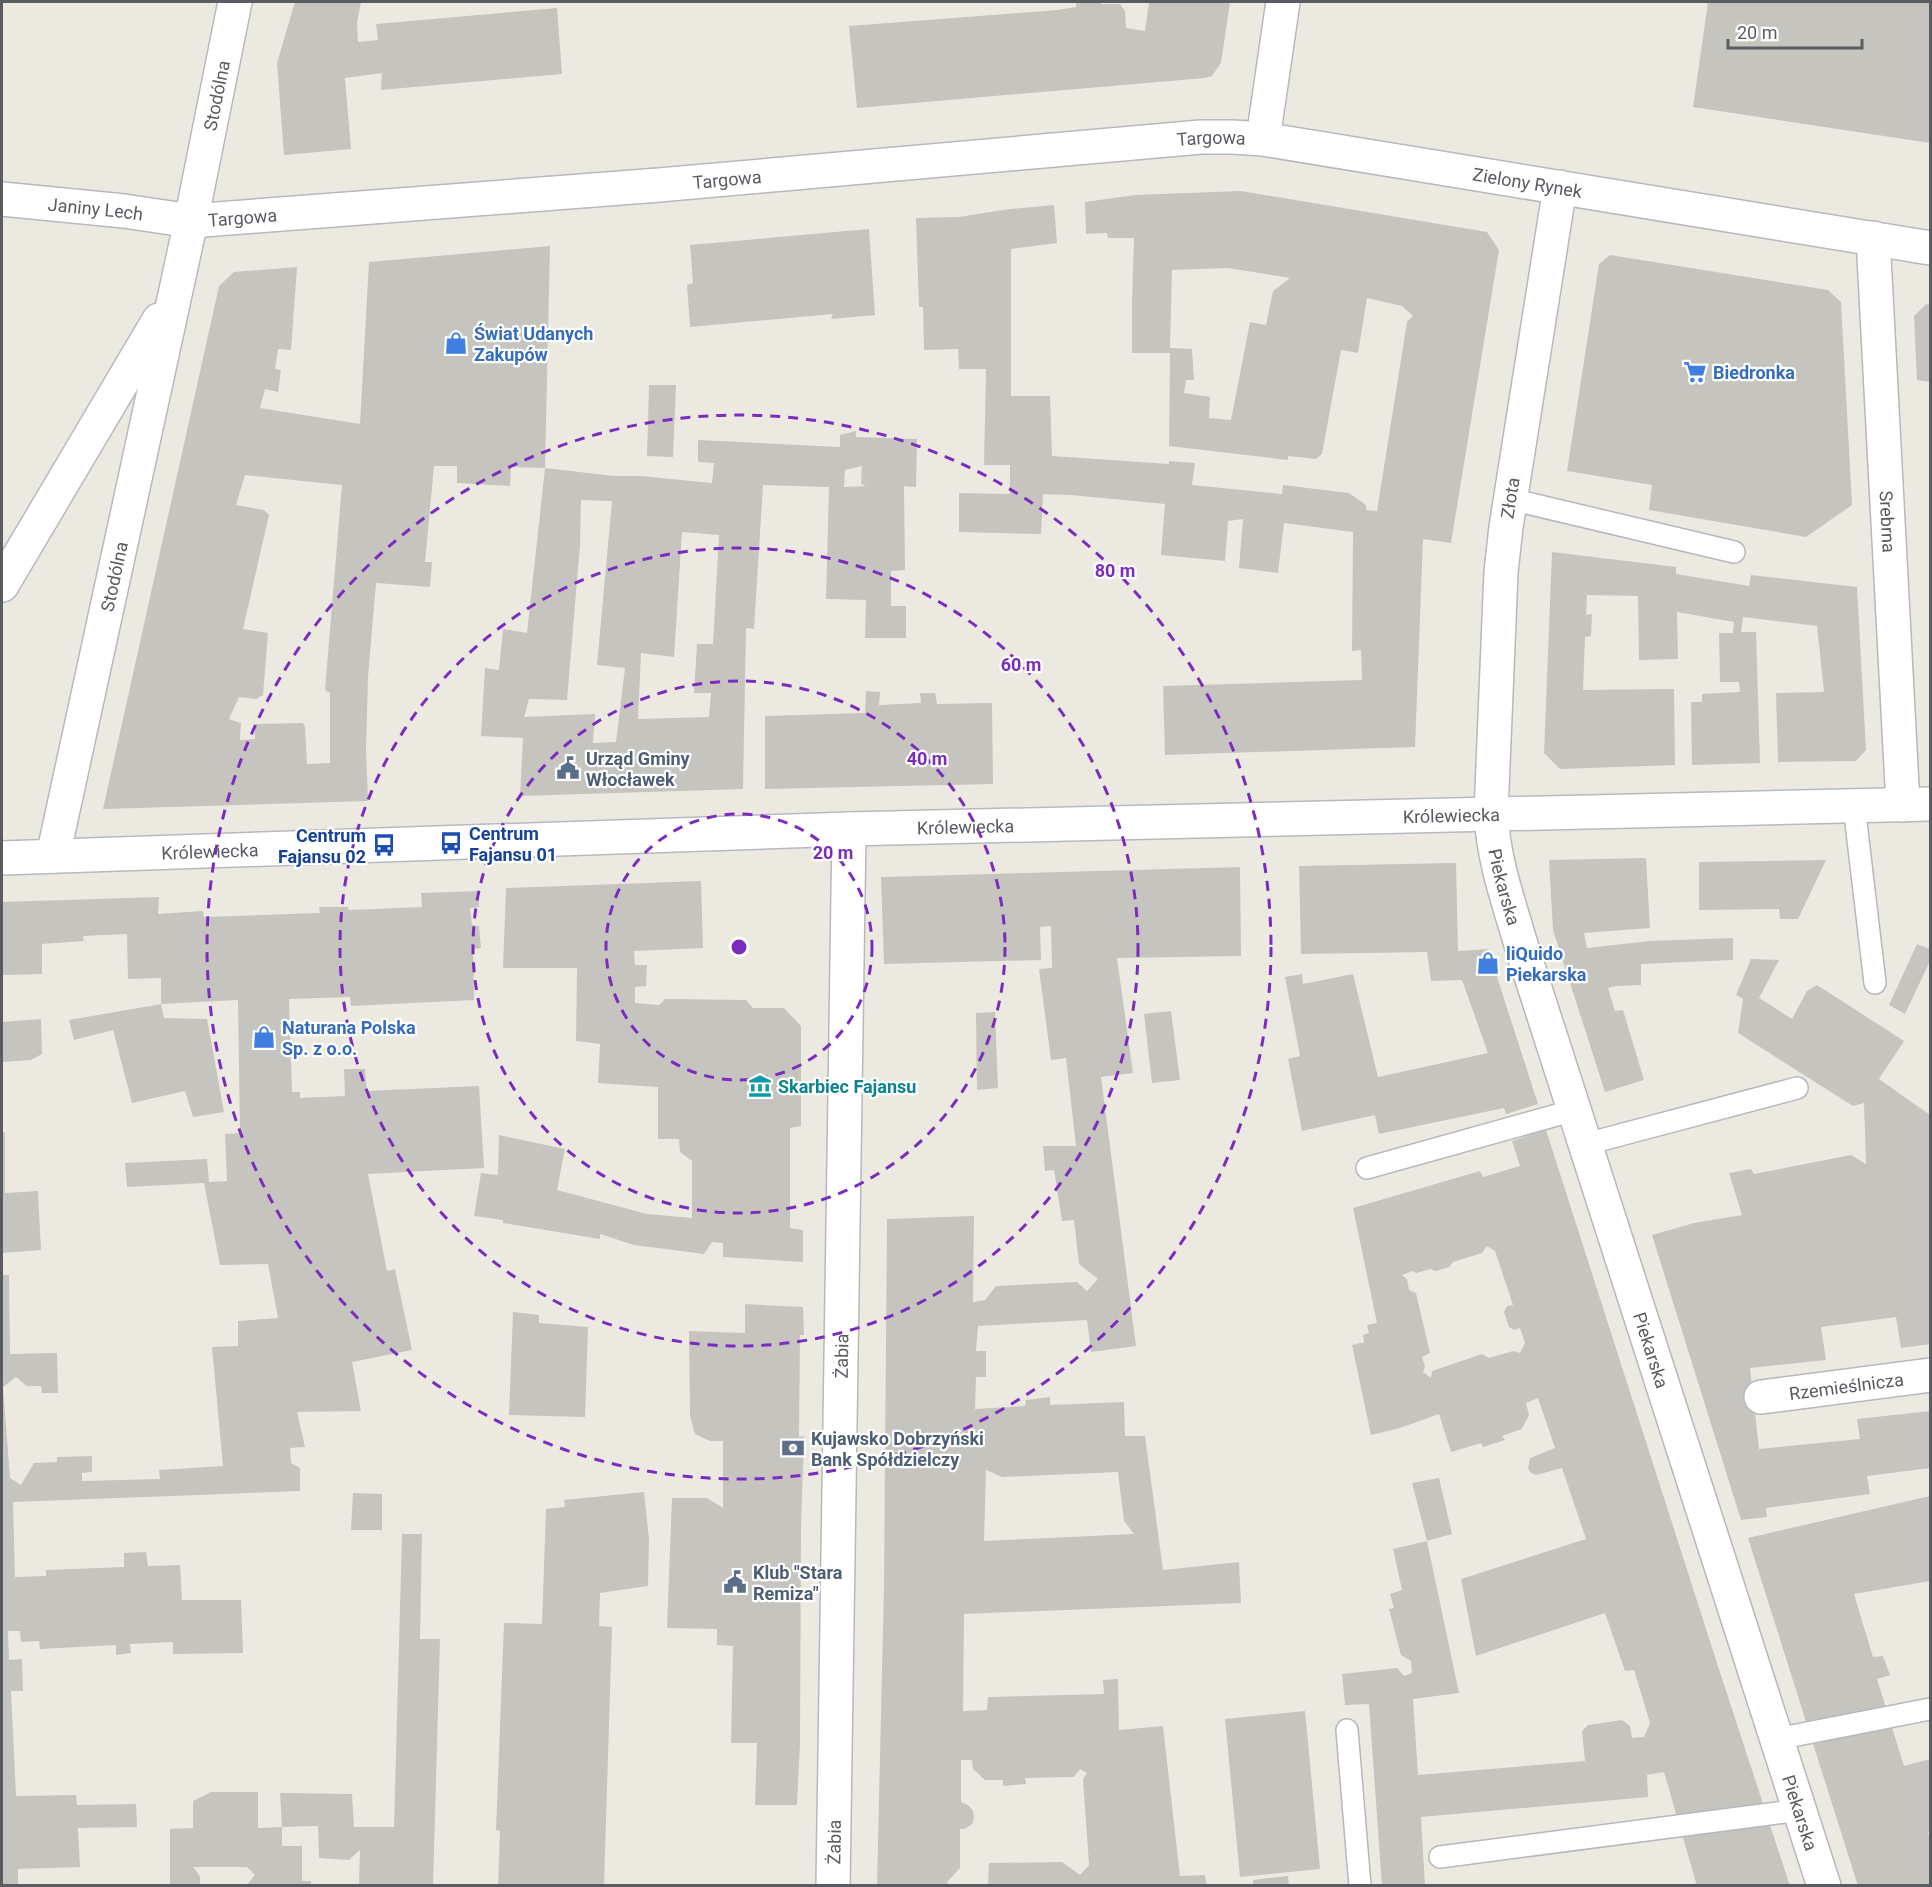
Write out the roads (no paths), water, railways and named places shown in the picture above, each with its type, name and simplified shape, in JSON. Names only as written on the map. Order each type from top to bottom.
[{"type":"street","name":"Stodólna","points":[[53,856],[191,221],[235,2]]},
{"type":"street","points":[[1263,139],[1284,2]]},
{"type":"street","name":"Targowa","points":[[191,221],[659,185],[1201,137],[1233,136],[1263,139]]},
{"type":"street","name":"Zielony Rynek","points":[[1263,139],[1930,248]]},
{"type":"street","name":"Złota","points":[[1491,813],[1501,572],[1510,499],[1560,187]]},
{"type":"street","name":"Janiny Lech","points":[[2,199],[124,211],[191,221]]},
{"type":"street","name":"Srebrna","points":[[1874,238],[1917,804]]},
{"type":"street","name":"Stodólna","points":[[2,585],[174,295]]},
{"type":"street","name":"Królewiecka","points":[[2,858],[849,829],[1917,804]]},
{"type":"street","name":"Piekarska","points":[[1491,813],[1496,863],[1824,1886]]},
{"type":"street","name":"Żabia","points":[[833,1886],[849,829]]},
{"type":"street","name":"Rzemieślnicza","points":[[1761,1397],[1930,1375]]},
{"type":"lane","points":[[1510,499],[1734,552]]},
{"type":"lane","points":[[1854,806],[1875,983]]},
{"type":"lane","points":[[1586,1144],[1797,1088]]},
{"type":"lane","points":[[1367,1168],[1575,1110]]},
{"type":"lane","points":[[1777,1739],[1930,1709]]},
{"type":"lane","points":[[1347,1730],[1360,1886]]},
{"type":"lane","points":[[1440,1857],[1800,1810]]},
{"type":"place","name":"Świat Udanych Zakupów","points":[[456,343]]},
{"type":"place","name":"Biedronka","points":[[1695,372]]},
{"type":"place","name":"Urząd Gminy Włocławek","points":[[568,768]]},
{"type":"place","name":"Centrum Fajansu 01","points":[[451,843]]},
{"type":"place","name":"Centrum Fajansu 02","points":[[384,845]]},
{"type":"place","name":"liQuido Piekarska","points":[[1488,963]]},
{"type":"place","name":"Naturana Polska Sp. z o.o.","points":[[264,1037]]},
{"type":"place","name":"Skarbiec Fajansu","points":[[760,1086]]},
{"type":"place","name":"Kujawsko Dobrzyński Bank Spółdzielczy","points":[[793,1448]]},
{"type":"place","name":"Klub \"Stara Remiza\"","points":[[735,1582]]}]
